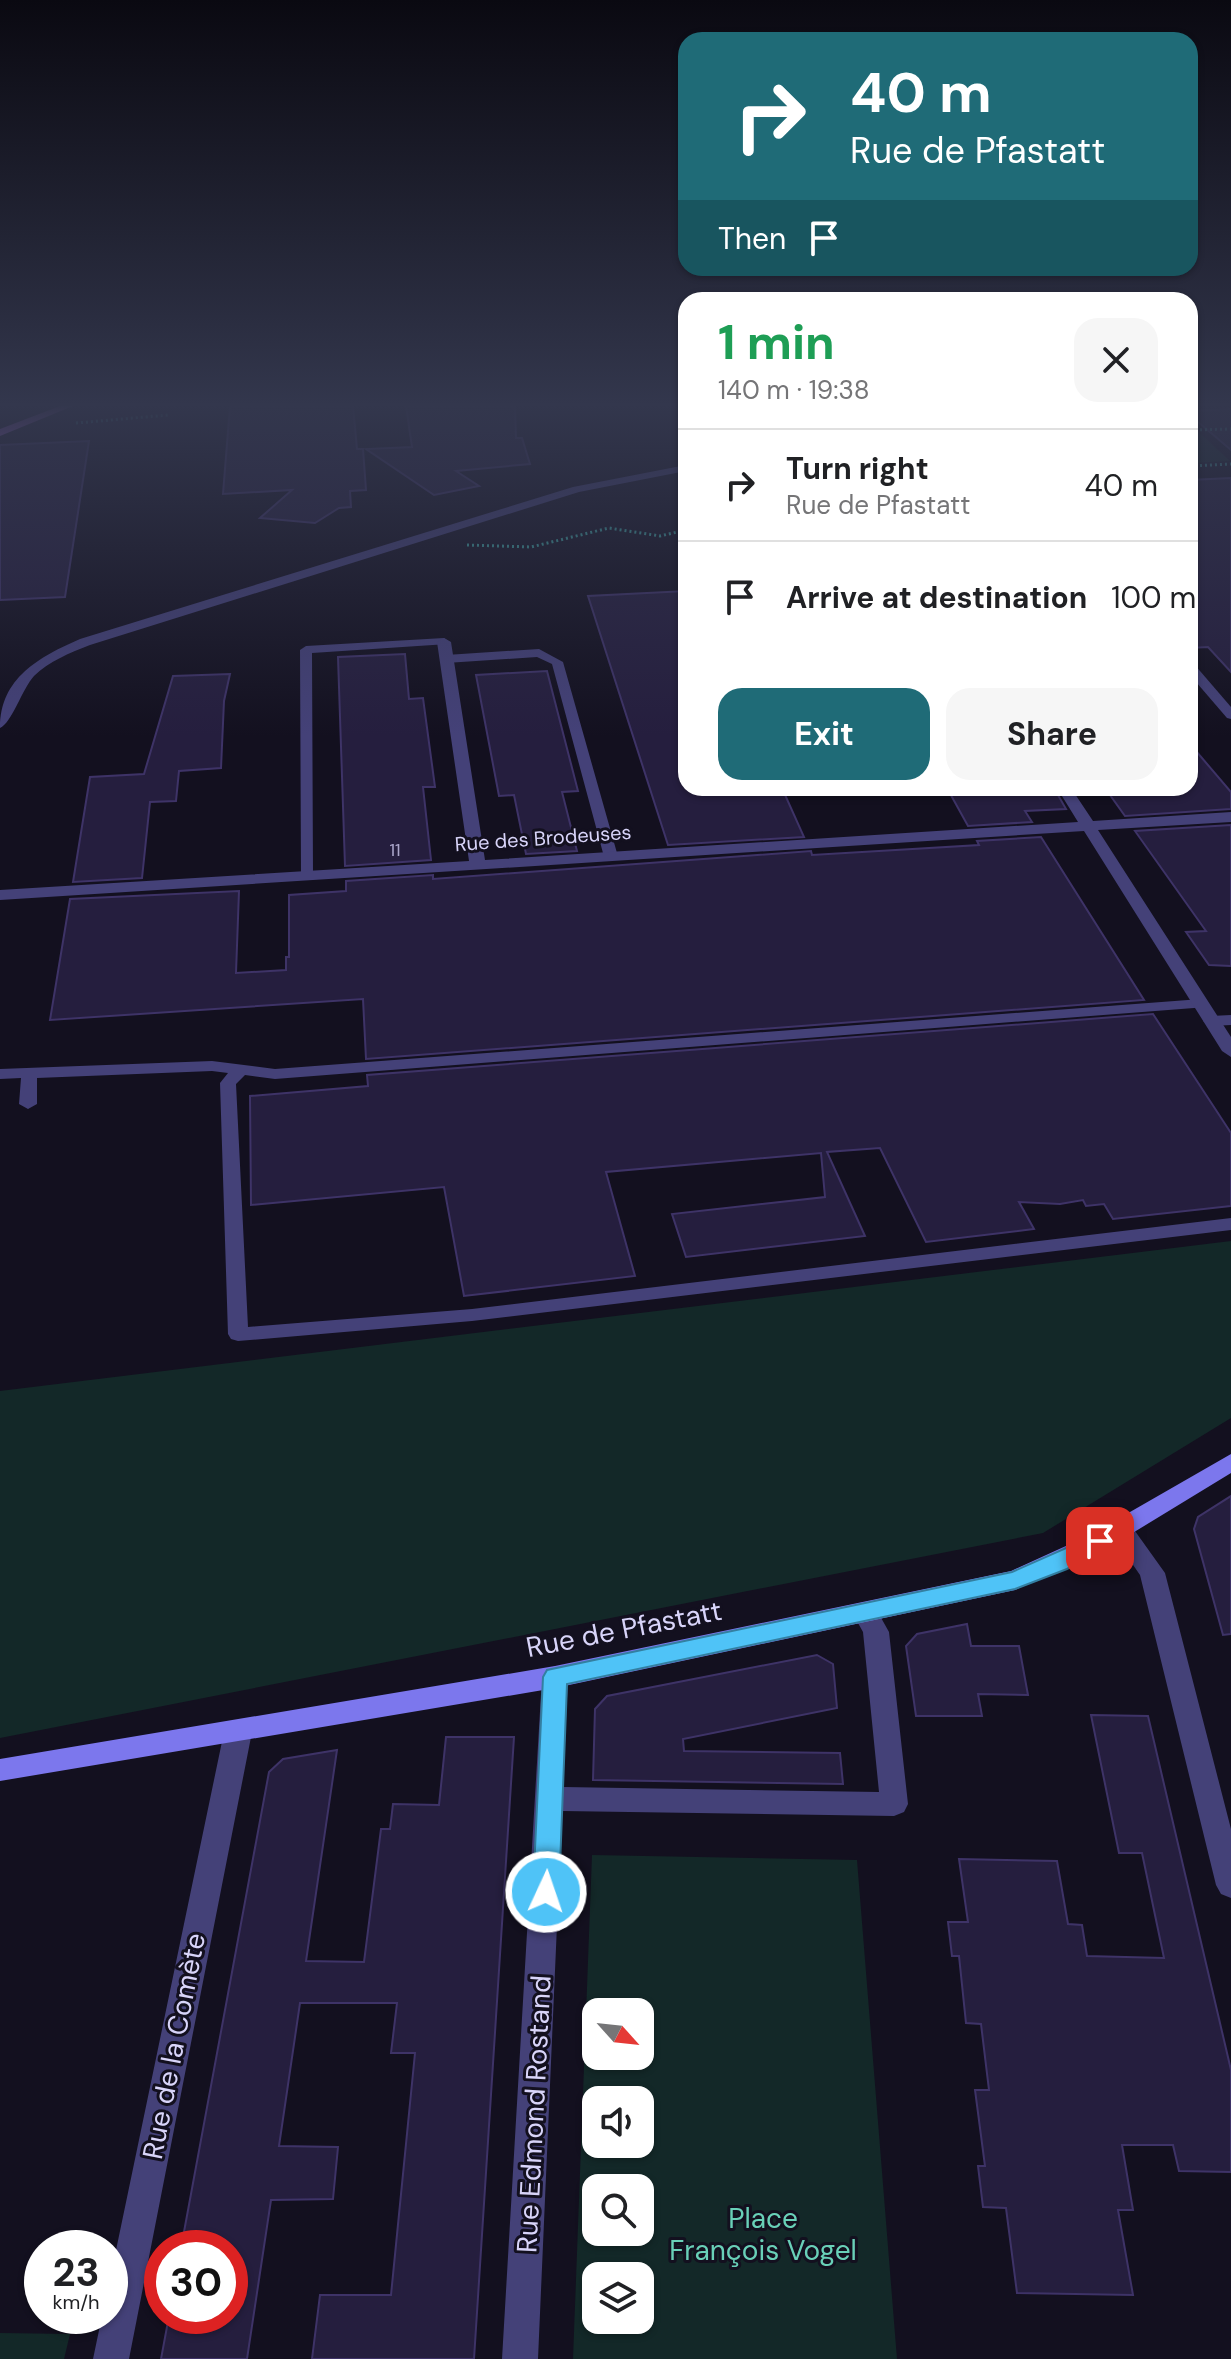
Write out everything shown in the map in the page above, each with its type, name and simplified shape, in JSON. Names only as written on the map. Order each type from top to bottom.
[{"type":"street","points":[[0,724],[15,688],[29,671],[85,642],[487,516]]},
{"type":"street","points":[[444,642],[477,862]]},
{"type":"street","points":[[1069,796],[1231,1051]]},
{"type":"street","name":"Rue des Brodeuses","points":[[0,895],[610,853],[1231,817]]},
{"type":"street","name":"Rue de Pfastatt","points":[[0,1770],[555,1677],[866,1614],[1015,1580],[1059,1563],[1121,1530],[1231,1462]]},
{"type":"street","points":[[1121,1530],[1152,1573],[1231,1885]]},
{"type":"street","points":[[551,1799],[894,1804],[876,1632],[866,1614]]},
{"type":"street","name":"Rue Edmond Rostand","points":[[520,2359],[555,1677]]},
{"type":"street","name":"Rue de la Comète","points":[[111,2359],[238,1732]]},
{"type":"lane","points":[[306,873],[306,650],[444,642]]},
{"type":"lane","points":[[446,659],[539,653],[557,662],[610,853]]},
{"type":"lane","points":[[1198,676],[1231,715]]},
{"type":"lane","points":[[0,1074],[29,1076],[212,1066],[239,1072],[275,1074],[1201,1004]]},
{"type":"lane","points":[[1211,1021],[1231,1020]]},
{"type":"lane","points":[[239,1072],[228,1083],[238,1334],[472,1315],[1231,1224]]},
{"type":"lane","points":[[28,1104],[29,1076]]},
{"type":"path","points":[[427,534],[449,543],[497,549],[531,547],[609,528],[660,536],[678,532]]},
{"type":"green space","points":[[1231,1241],[1231,1418],[1043,1533],[0,1738],[0,1391]]},
{"type":"green space","name":"Place François Vogel","points":[[592,1855],[857,1860],[897,2359],[573,2359],[582,2120],[582,2158],[654,2158],[654,2086],[583,2086],[584,2070],[654,2070],[654,1998],[587,1998]]},
{"type":"green space","points":[[0,2333],[70,2334],[64,2359],[0,2359]]},
{"type":"building","points":[[0,516],[77,516],[65,597],[0,600]]},
{"type":"building","points":[[262,516],[326,516],[315,523],[260,518]]},
{"type":"building","points":[[1198,516],[1231,516],[1231,672],[1208,647],[1198,648]]},
{"type":"building","points":[[678,591],[678,796],[786,796],[804,837],[668,845],[588,596]]},
{"type":"building","points":[[405,654],[409,699],[423,698],[435,787],[423,787],[431,860],[345,866],[338,657]]},
{"type":"building","points":[[547,671],[578,791],[562,792],[577,851],[526,854],[514,795],[499,796],[476,675]]},
{"type":"building","points":[[230,674],[224,701],[221,768],[179,771],[176,801],[150,802],[142,878],[73,882],[90,777],[144,774],[173,676]]},
{"type":"building","points":[[1198,753],[1231,792],[1231,809],[1125,816],[1111,796],[1198,796]]},
{"type":"building","points":[[951,796],[1059,796],[1066,809],[1025,811],[1032,822],[968,826]]},
{"type":"building","points":[[1231,825],[1231,966],[1209,965],[1186,932],[1206,931],[1135,831]]},
{"type":"building","points":[[1041,837],[1144,1000],[366,1059],[363,999],[50,1020],[70,899],[239,891],[236,973],[286,970],[286,957],[289,957],[289,895],[346,891],[346,881],[433,875],[433,879],[811,851],[812,855],[979,845],[977,841]]},
{"type":"building","points":[[1153,1014],[1231,1133],[1231,1206],[1113,1219],[1104,1204],[1086,1206],[1083,1200],[1060,1204],[1019,1202],[1034,1229],[926,1242],[880,1148],[827,1152],[865,1236],[686,1257],[672,1214],[825,1197],[821,1153],[606,1172],[635,1276],[464,1296],[444,1187],[251,1205],[250,1096],[368,1086],[367,1075]]},
{"type":"building","points":[[1231,1496],[1231,1634],[1223,1635],[1194,1529],[1198,1517]]},
{"type":"building","points":[[967,1624],[971,1646],[1019,1646],[1028,1695],[978,1694],[982,1716],[916,1716],[906,1646],[917,1634]]},
{"type":"building","points":[[817,1655],[833,1664],[837,1708],[683,1739],[684,1751],[840,1753],[843,1784],[593,1780],[595,1709],[607,1696]]},
{"type":"building","points":[[1091,1715],[1148,1716],[1231,2070],[1231,2172],[1179,2171],[1173,2145],[1122,2145],[1133,2210],[1118,2210],[1133,2295],[1017,2293],[1006,2208],[983,2207],[978,2166],[985,2166],[975,2090],[989,2090],[981,2024],[966,2023],[959,1956],[952,1956],[948,1922],[968,1922],[959,1859],[1057,1861],[1068,1924],[1082,1925],[1087,1956],[1164,1958],[1142,1853],[1119,1853]]},
{"type":"building","points":[[446,1737],[514,1737],[474,2359],[312,2359],[320,2295],[391,2295],[415,2053],[391,2053],[397,2003],[300,2003],[279,2146],[338,2147],[333,2199],[271,2200],[247,2359],[161,2359],[166,2334],[248,2334],[248,2230],[184,2230],[269,1772],[283,1759],[337,1750],[306,1961],[364,1962],[381,1829],[390,1829],[393,1804],[439,1805]]},
{"type":"route","points":[[546,1892],[555,1677],[866,1614],[1015,1580],[1059,1563],[1100,1541]]}]
